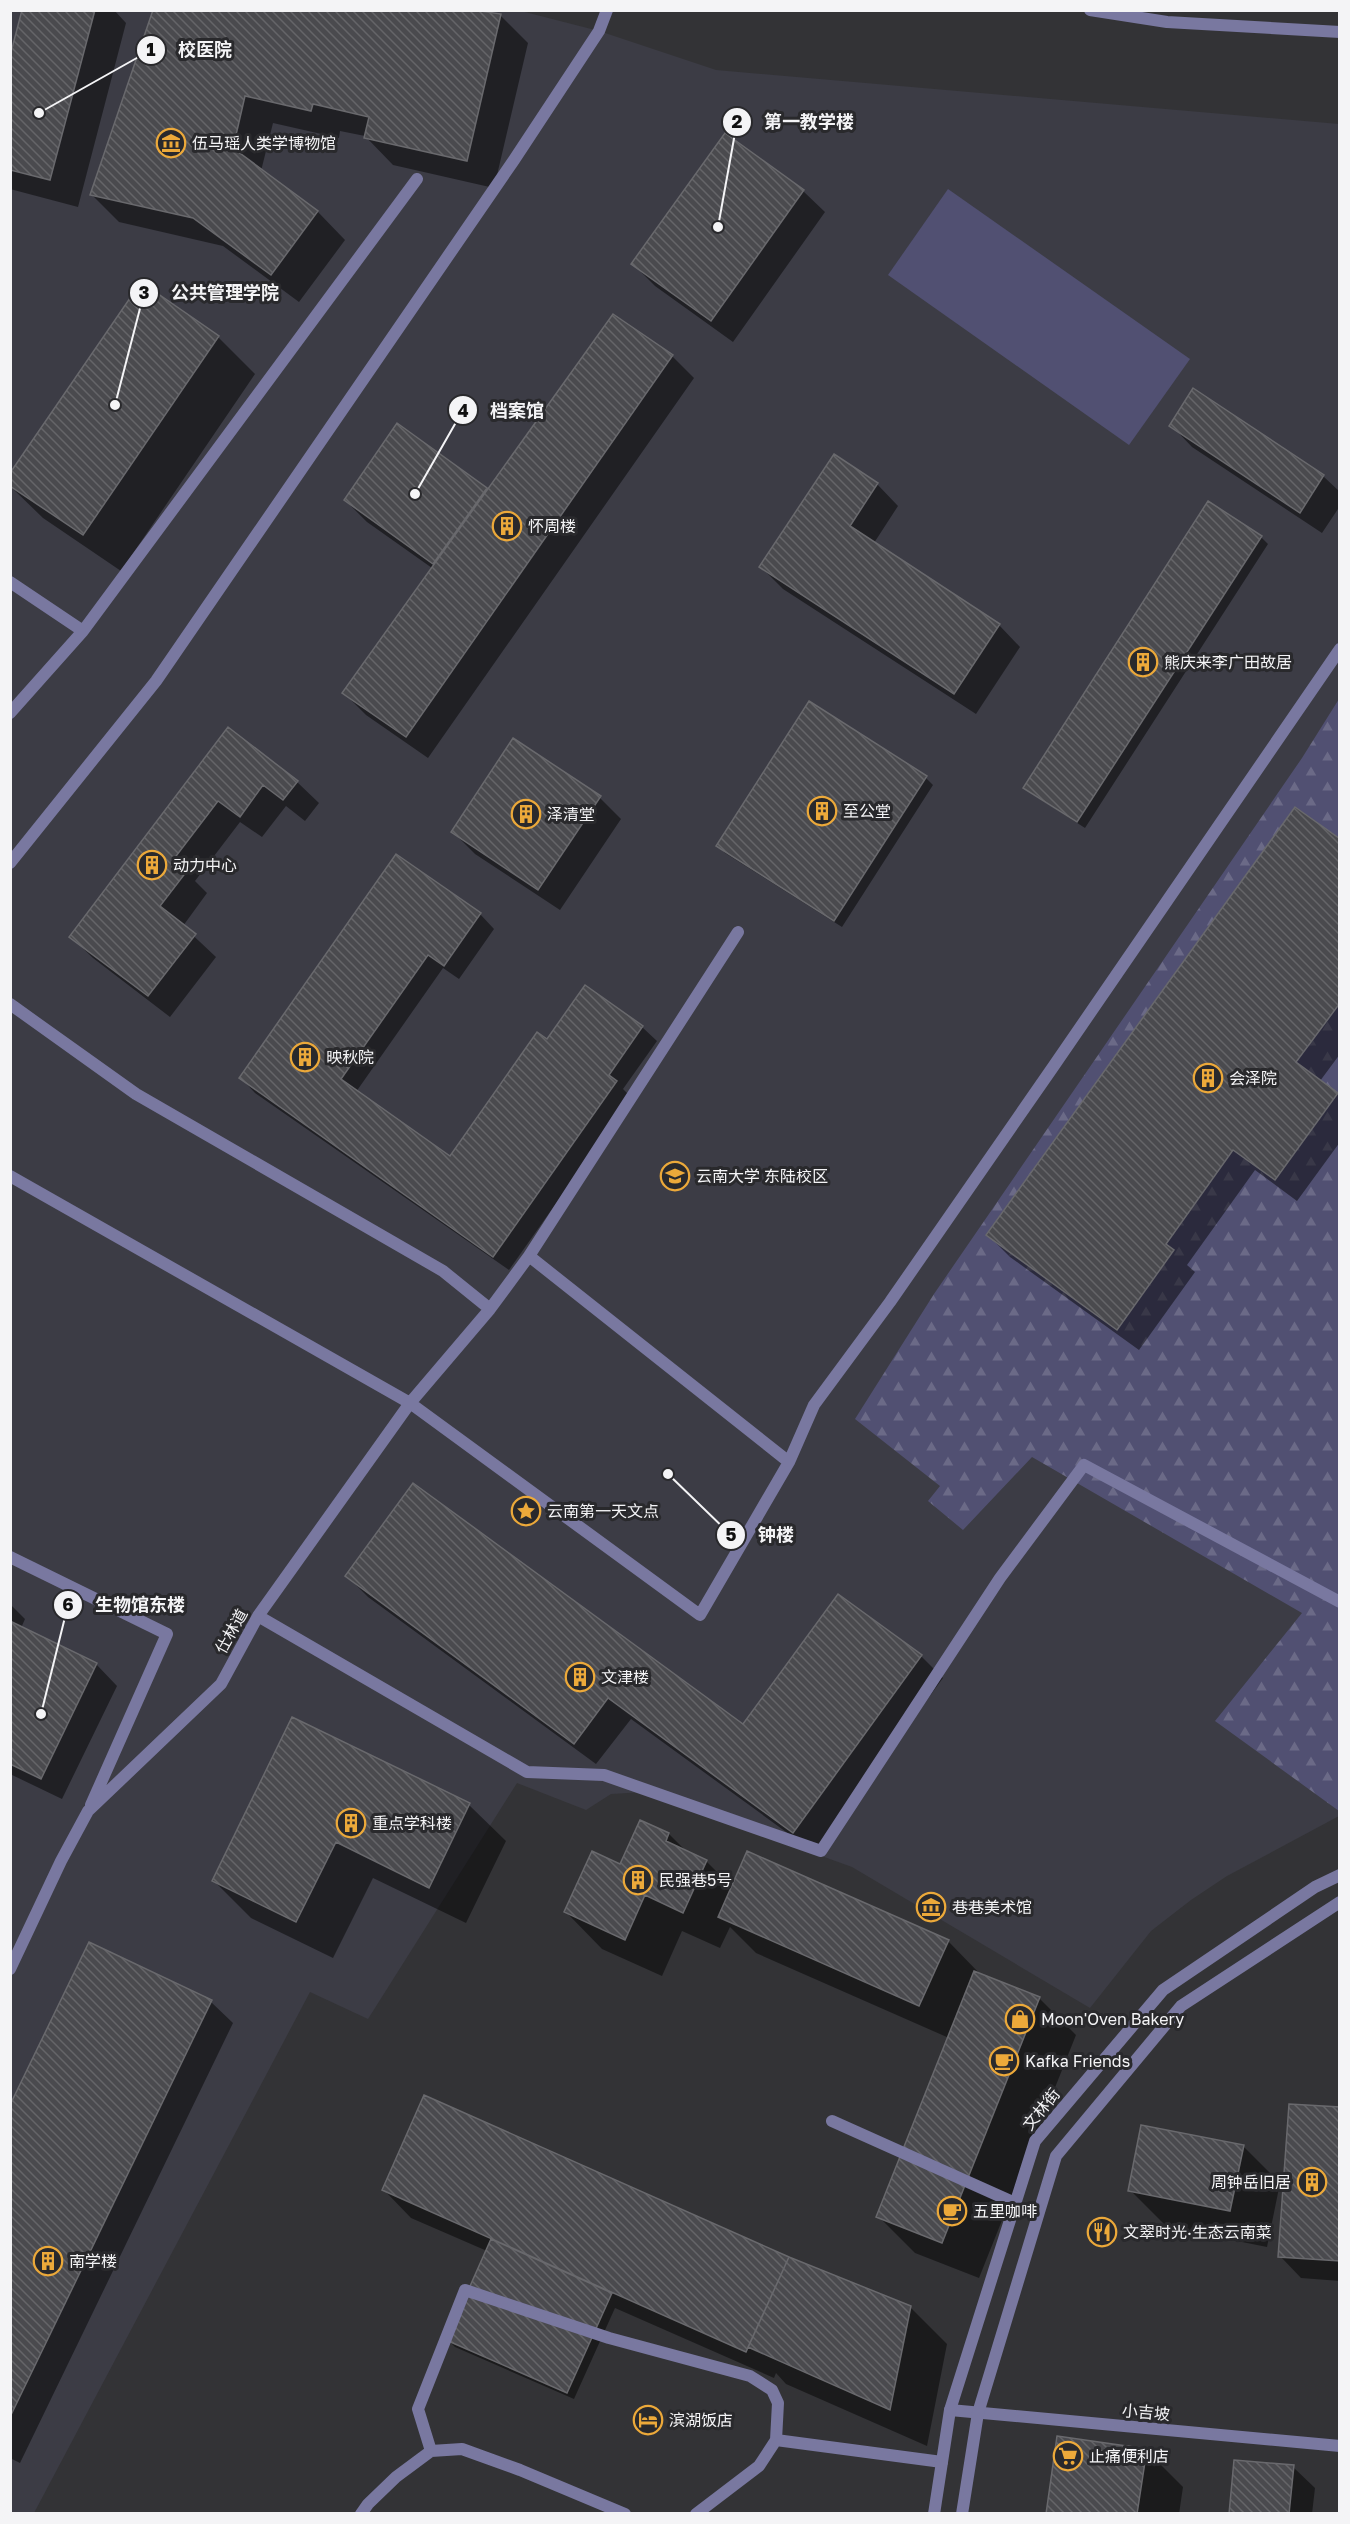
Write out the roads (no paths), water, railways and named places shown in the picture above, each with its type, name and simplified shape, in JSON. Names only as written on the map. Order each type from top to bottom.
[{"type":"street","points":[[10,863],[156,681],[514,159],[599,31],[607,10]]},
{"type":"street","points":[[1090,10],[1167,22],[1340,32]]},
{"type":"street","points":[[10,713],[83,631],[417,179]]},
{"type":"street","points":[[10,582],[83,631]]},
{"type":"street","points":[[10,1176],[411,1403],[700,1615],[789,1462],[814,1405],[1027,1105],[1340,649]]},
{"type":"street","name":"仕林道","points":[[10,1969],[61,1861],[88,1811],[221,1684],[258,1616],[411,1403],[490,1309],[529,1256],[738,932]]},
{"type":"street","points":[[10,1004],[136,1094],[443,1271],[490,1309]]},
{"type":"street","points":[[529,1256],[789,1462]]},
{"type":"street","points":[[258,1616],[527,1772],[604,1775],[821,1851],[1000,1578],[1084,1465],[1340,1602]]},
{"type":"street","points":[[10,1557],[167,1634],[88,1811]]},
{"type":"street","name":"文林街","points":[[934,2514],[950,2410],[1035,2141],[1163,1990],[1315,1887],[1340,1875]]},
{"type":"street","points":[[962,2514],[978,2413],[1056,2156],[1181,2006],[1340,1902]]},
{"type":"street","points":[[832,2121],[1015,2203]]},
{"type":"street","points":[[431,2451],[418,2409],[465,2290],[609,2338],[750,2376],[772,2390],[778,2403],[776,2440],[759,2466],[696,2514]]},
{"type":"street","name":"小吉坡","points":[[950,2410],[1340,2446]]},
{"type":"street","points":[[776,2440],[942,2462]]},
{"type":"street","points":[[361,2514],[396,2477],[431,2451],[462,2449],[520,2470],[626,2514]]},
{"type":"place","name":"校医院","points":[[39,113]]},
{"type":"place","name":"伍马瑶人类学博物馆","points":[[171,143]]},
{"type":"place","name":"第一教学楼","points":[[718,227]]},
{"type":"place","name":"公共管理学院","points":[[115,405]]},
{"type":"place","name":"档案馆","points":[[415,494]]},
{"type":"place","name":"怀周楼","points":[[507,526]]},
{"type":"place","name":"熊庆来李广田故居","points":[[1143,662]]},
{"type":"place","name":"至公堂","points":[[822,811]]},
{"type":"place","name":"泽清堂","points":[[526,814]]},
{"type":"place","name":"动力中心","points":[[152,865]]},
{"type":"place","name":"映秋院","points":[[305,1057]]},
{"type":"place","name":"会泽院","points":[[1208,1078]]},
{"type":"place","name":"云南大学 东陆校区","points":[[675,1176]]},
{"type":"place","name":"钟楼","points":[[668,1474]]},
{"type":"place","name":"云南第一天文点","points":[[526,1511]]},
{"type":"place","name":"文津楼","points":[[580,1677]]},
{"type":"place","name":"生物馆东楼","points":[[41,1714]]},
{"type":"place","name":"重点学科楼","points":[[351,1823]]},
{"type":"place","name":"民强巷5号","points":[[638,1880]]},
{"type":"place","name":"巷巷美术馆","points":[[931,1907]]},
{"type":"place","name":"Moon'Oven Bakery","points":[[1020,2019]]},
{"type":"place","name":"Kafka Friends","points":[[1004,2061]]},
{"type":"place","name":"周钟岳旧居","points":[[1312,2182]]},
{"type":"place","name":"五里咖啡","points":[[952,2211]]},
{"type":"place","name":"文翠时光·生态云南菜","points":[[1102,2232]]},
{"type":"place","name":"南学楼","points":[[48,2261]]},
{"type":"place","name":"滨湖饭店","points":[[648,2420]]},
{"type":"place","name":"止痛便利店","points":[[1068,2456]]}]
